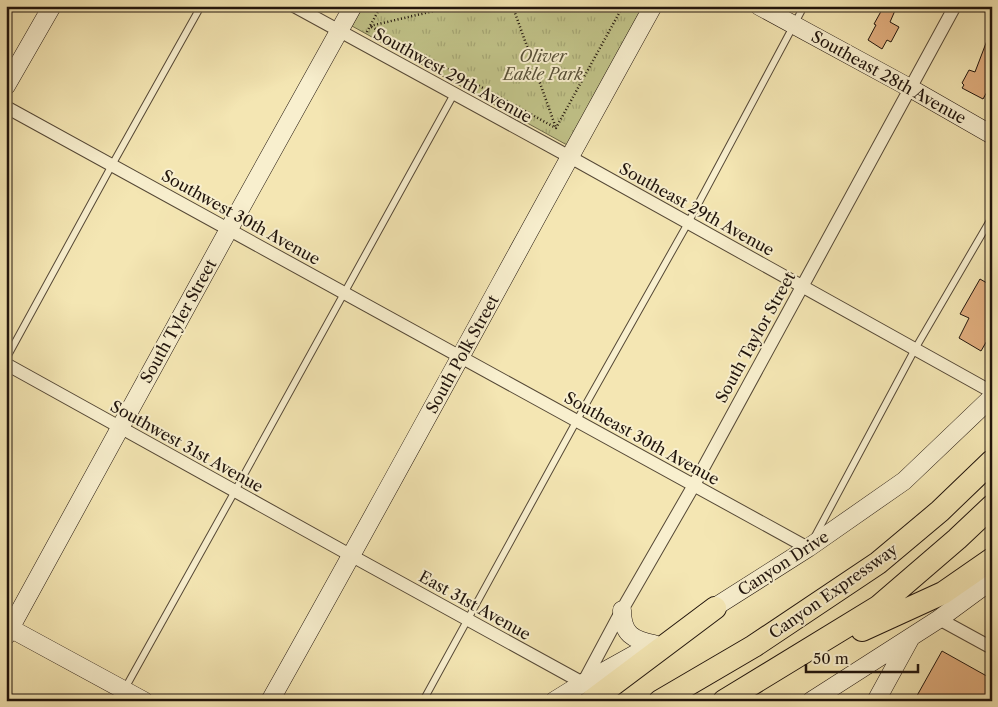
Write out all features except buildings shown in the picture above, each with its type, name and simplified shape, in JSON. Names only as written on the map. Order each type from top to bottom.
[{"type":"highway","name":"Canyon Expressway","points":[[660,701],[754,646],[878,563],[940,511],[992,461]]},
{"type":"highway","name":"Canyon Expressway","points":[[724,701],[878,607],[992,506]]},
{"type":"highway","points":[[774,670],[942,594],[992,559]]},
{"type":"highway","points":[[587,692],[715,608]]},
{"type":"main road","points":[[6,86],[52,6]]},
{"type":"main road","name":"South Tyler Street","points":[[8,630],[353,6]]},
{"type":"main road","name":"South Polk Street","points":[[270,701],[352,556],[460,356],[654,6]]},
{"type":"main road","name":"Southeast 28th Avenue","points":[[759,6],[992,135]]},
{"type":"main road","name":"Canyon Drive","points":[[554,701],[587,692],[654,644],[715,608],[808,548],[904,481],[992,398]]},
{"type":"main road","points":[[811,701],[939,619],[992,580]]},
{"type":"main road","points":[[622,610],[622,622],[633,638],[654,644]]},
{"type":"main road","points":[[8,630],[121,695],[144,701]]},
{"type":"main road","points":[[876,701],[911,636]]},
{"type":"street","name":"Southwest 29th Avenue","points":[[294,6],[570,157]]},
{"type":"street","name":"South Taylor Street","points":[[587,692],[622,610],[694,485],[955,6]]},
{"type":"street","name":"Southwest 30th Avenue","points":[[6,107],[460,356]]},
{"type":"street","name":"Southeast 29th Avenue","points":[[570,157],[992,392]]},
{"type":"street","name":"Southeast 30th Avenue","points":[[460,356],[808,548]]},
{"type":"street","name":"Southwest 31st Avenue","points":[[6,364],[352,556]]},
{"type":"street","name":"East 31st Avenue","points":[[352,556],[467,620],[587,692]]},
{"type":"street","points":[[939,619],[992,648]]},
{"type":"lane","points":[[6,359],[201,6]]},
{"type":"lane","points":[[423,701],[576,420],[688,223],[804,6]]},
{"type":"lane","points":[[121,695],[454,94]]},
{"type":"lane","points":[[808,548],[915,350],[992,217]]},
{"type":"path","points":[[367,33],[381,6]]},
{"type":"path","points":[[370,26],[455,6]]},
{"type":"path","points":[[508,6],[515,8],[556,128]]},
{"type":"path","points":[[556,128],[623,6]]},
{"type":"path","points":[[370,26],[556,128]]},
{"type":"green space","name":"Oliver Eakle Park","points":[[363,6],[643,6],[567,145],[352,26]]}]
